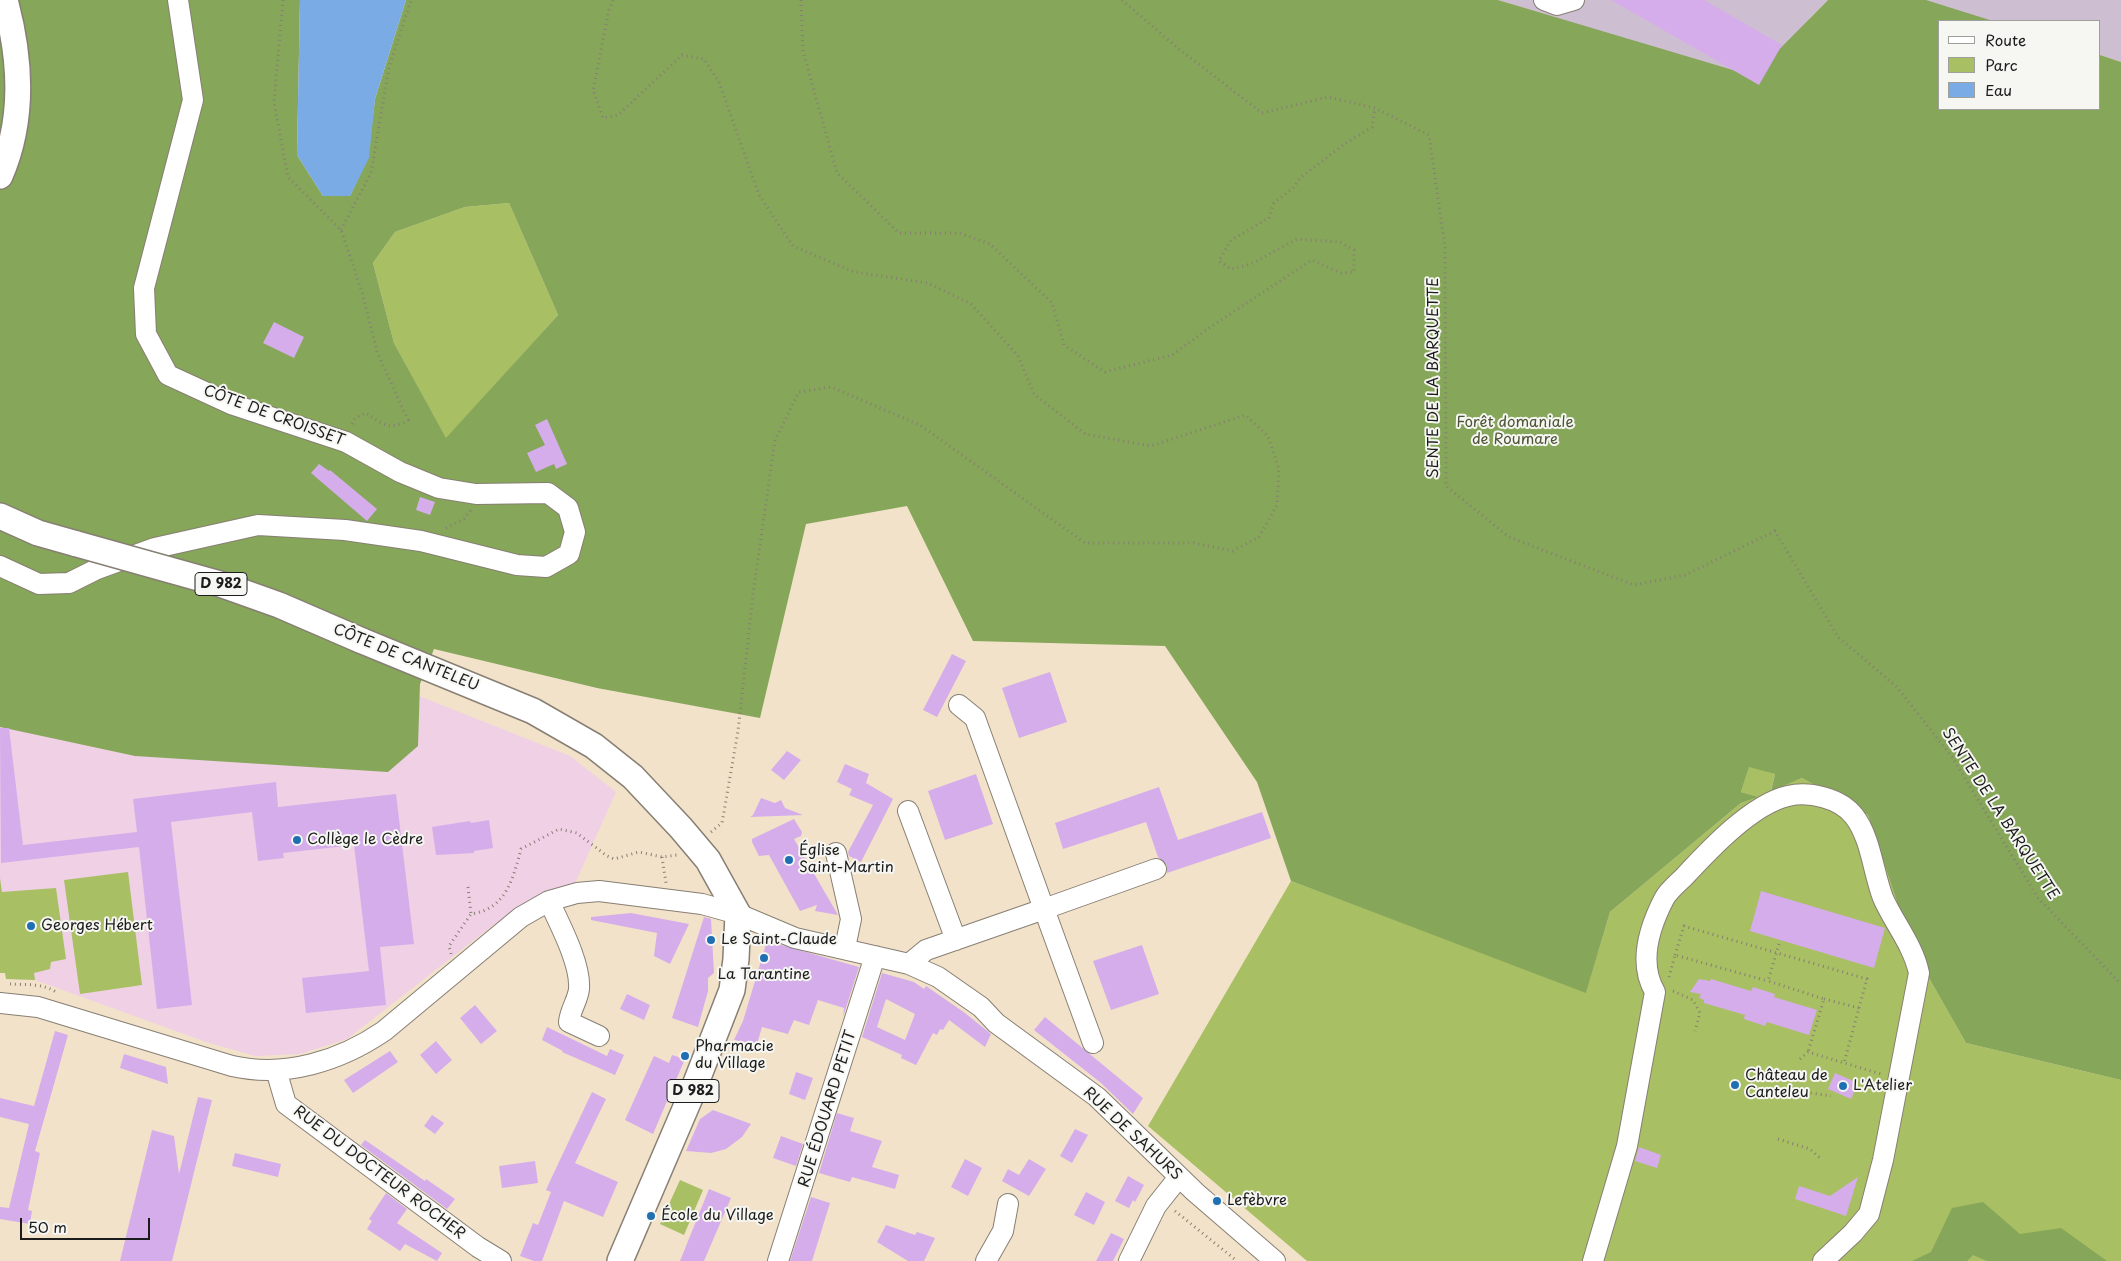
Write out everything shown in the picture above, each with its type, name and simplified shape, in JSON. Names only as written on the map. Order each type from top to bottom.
[{"type":"main road","points":[[0,176],[13,138],[18,108],[19,76],[14,34],[6,0]]},
{"type":"main road","name":"CÔTE DE CANTELEU","points":[[0,516],[38,533],[220,584],[279,605],[533,711],[567,728],[594,746],[633,777],[708,860],[738,914]]},
{"type":"main road","name":"D 982","points":[[620,1261],[692,1093],[732,990],[736,959],[738,914]]},
{"type":"street","name":"CÔTE DE CROISSET","points":[[0,566],[39,584],[69,583],[97,569],[155,548],[258,525],[345,530],[421,541],[517,565],[546,566],[569,554],[575,532],[568,508],[548,493],[476,494],[439,488],[400,472],[346,442],[230,404],[168,375],[146,334],[144,288],[193,100],[178,0]]},
{"type":"street","points":[[1544,0],[1556,5],[1574,0]]},
{"type":"street","points":[[959,705],[975,718],[1093,1043]]},
{"type":"street","points":[[1593,1261],[1627,1146],[1660,990],[1648,981],[1646,956],[1653,925],[1665,897],[1736,825],[1786,796],[1805,794],[1821,797],[1842,805],[1858,823],[1884,898],[1916,958],[1919,973],[1883,1160],[1869,1214],[1853,1234],[1823,1261]]},
{"type":"street","points":[[908,812],[956,940]]},
{"type":"street","points":[[836,853],[851,919],[845,948]]},
{"type":"street","points":[[908,964],[926,950],[1156,869]]},
{"type":"street","name":"RUE DE SAHURS","points":[[0,1003],[38,1007],[232,1066],[276,1070],[303,1066],[363,1046],[384,1031],[521,917],[549,901],[577,892],[599,892],[666,898],[702,904],[738,914],[795,938],[908,964],[938,977],[981,1007],[996,1023],[1097,1097],[1179,1177],[1275,1261]]},
{"type":"street","points":[[549,901],[579,978],[579,992],[570,1009],[569,1022],[599,1036]]},
{"type":"street","name":"RUE ÉDOUARD PETIT","points":[[778,1261],[875,956]]},
{"type":"street","name":"RUE DU DOCTEUR ROCHER","points":[[276,1070],[286,1104],[475,1254],[501,1261]]},
{"type":"street","points":[[1129,1261],[1156,1206],[1179,1177]]},
{"type":"street","points":[[986,1261],[1003,1231],[1008,1204]]},
{"type":"path","points":[[283,0],[274,102],[288,176],[341,230],[362,292],[377,352],[408,420],[397,426],[383,425],[366,413],[354,418],[346,442]]},
{"type":"path","points":[[341,230],[371,173],[389,67],[411,0]]},
{"type":"path","points":[[470,914],[485,912],[501,900],[514,872],[521,848],[559,829],[577,833],[607,856],[614,859],[639,852],[662,857],[680,854],[695,845],[722,823],[738,731],[754,586],[775,440],[799,392],[831,387],[920,425],[1085,543],[1194,543],[1233,551],[1259,537],[1277,505],[1279,469],[1268,436],[1245,415],[1151,446],[1085,434],[1034,394],[1018,356],[971,304],[928,283],[854,272],[793,246],[759,195],[719,82],[704,59],[682,55],[618,115],[603,118],[593,90],[609,10],[613,0]]},
{"type":"path","points":[[802,0],[803,51],[837,173],[899,233],[959,233],[990,244],[1052,303],[1064,345],[1105,372],[1172,355],[1212,326],[1312,260],[1341,273],[1354,272],[1354,250],[1340,242],[1297,239],[1252,264],[1231,269],[1219,261],[1231,240],[1269,218],[1274,203],[1293,188],[1300,178],[1342,146],[1372,127],[1375,108]]},
{"type":"path","name":"SENTE DE LA BARQUETTE","points":[[1122,0],[1179,49],[1262,113],[1328,97],[1375,108],[1429,135],[1445,247],[1446,486],[1509,537],[1634,585],[1685,575],[1775,530],[1838,637],[1897,687],[1952,756],[2038,898],[2121,984]]},
{"type":"path","points":[[421,541],[464,519],[473,508],[458,491]]},
{"type":"path","points":[[662,857],[666,898]]},
{"type":"path","points":[[457,971],[449,946],[470,914],[468,887]]},
{"type":"path","points":[[1695,1031],[1700,1013],[1693,1000],[1660,990],[1675,955],[1684,926],[1867,980],[1844,1063]]},
{"type":"path","points":[[1768,982],[1779,944]]},
{"type":"path","points":[[1675,955],[1859,1008]]},
{"type":"path","points":[[1800,1059],[1808,1052],[1824,999]]},
{"type":"path","points":[[1808,1052],[1898,1080]]},
{"type":"path","points":[[1791,1090],[1831,1096]]},
{"type":"path","points":[[1778,1139],[1810,1149],[1821,1159]]},
{"type":"path","points":[[1161,1200],[1237,1261]]},
{"type":"shaded area","points":[[1498,0],[1828,0],[1810,18],[1766,82]]},
{"type":"shaded area","points":[[1880,0],[2121,0],[2121,62],[2101,55],[2101,20],[1988,20]]},
{"type":"shaded area","name":"Collège le Cèdre","points":[[399,688],[570,756],[616,792],[573,888],[496,923],[347,1039],[300,1054],[255,1056],[206,1042],[35,980],[6,979],[5,973],[0,973],[0,690]]},
{"type":"green space","name":"Forêt domaniale de Roumare","points":[[0,0],[300,0],[297,155],[323,196],[350,196],[368,158],[375,99],[406,0],[1498,0],[1753,76],[1828,0],[1926,0],[1990,20],[1938,20],[1938,110],[2101,110],[2101,55],[2121,62],[2121,1080],[1966,1043],[1913,950],[1868,815],[1802,778],[1771,791],[1775,774],[1749,767],[1741,792],[1758,797],[1741,803],[1610,912],[1586,993],[1291,881],[1257,782],[1165,646],[973,641],[907,506],[806,524],[760,718],[597,688],[434,649],[420,684],[418,746],[388,772],[135,756],[0,727]],"holes":[[[509,203],[558,315],[446,438],[394,343],[373,263],[395,232],[465,207]]]},
{"type":"green space","points":[[509,203],[558,315],[446,439],[394,343],[373,263],[395,232],[465,207]]},
{"type":"green space","points":[[1749,766],[1775,774],[1771,790],[1802,778],[1868,815],[1913,950],[1966,1043],[2121,1080],[2121,1261],[1307,1261],[1148,1126],[1291,881],[1586,992],[1610,912],[1741,803],[1757,797],[1741,792]]},
{"type":"green space","points":[[128,872],[142,985],[80,994],[64,880]]},
{"type":"green space","name":"Georges Hébert","points":[[0,878],[2,892],[56,888],[66,959],[51,962],[50,969],[34,973],[35,980],[6,979],[5,973],[0,973]]},
{"type":"green space","points":[[680,1180],[703,1190],[684,1235],[660,1224]]},
{"type":"green space","points":[[1983,1202],[2020,1234],[2061,1228],[2107,1261],[1987,1261],[1973,1255],[1967,1261],[1912,1261],[1931,1252],[1952,1208]]},
{"type":"water","points":[[300,0],[406,0],[375,99],[369,158],[350,196],[323,196],[297,155]]},
{"type":"building","points":[[1611,0],[1704,0],[1782,45],[1759,85]]},
{"type":"building","points":[[274,322],[304,337],[294,358],[263,343]]},
{"type":"building","points":[[547,419],[567,464],[556,469],[554,464],[536,472],[527,453],[545,445],[535,425]]},
{"type":"building","points":[[319,464],[330,470],[377,509],[367,521],[311,473]]},
{"type":"building","points":[[420,497],[435,502],[430,515],[416,510]]},
{"type":"building","points":[[952,654],[966,661],[937,717],[923,710]]},
{"type":"building","points":[[1050,672],[1067,722],[1019,738],[1002,688]]},
{"type":"building","points":[[0,728],[9,728],[23,845],[137,832],[133,799],[276,782],[278,807],[396,794],[414,944],[380,947],[386,1005],[306,1013],[302,978],[369,971],[354,845],[283,853],[284,858],[258,861],[252,812],[171,822],[192,1005],[157,1009],[139,847],[1,863]]},
{"type":"building","points":[[787,751],[801,760],[784,780],[771,770]]},
{"type":"building","points":[[845,764],[869,774],[866,783],[893,799],[861,862],[849,856],[848,852],[873,805],[849,795],[852,789],[837,782]]},
{"type":"building","points":[[976,774],[993,824],[945,840],[928,791]]},
{"type":"building","points":[[1159,787],[1178,840],[1262,812],[1271,838],[1167,873],[1167,865],[1158,857],[1146,822],[1063,849],[1055,823]]},
{"type":"building","points":[[761,798],[775,803],[781,800],[785,808],[803,815],[750,817],[753,815]]},
{"type":"building","name":"Église Saint-Martin","points":[[794,819],[802,832],[801,836],[794,839],[838,915],[815,911],[817,905],[800,911],[769,855],[759,856],[752,842],[752,839]]},
{"type":"building","points":[[489,820],[493,848],[474,851],[474,853],[436,855],[432,827]]},
{"type":"building","points":[[1761,891],[1885,928],[1874,968],[1750,931]]},
{"type":"building","points":[[631,913],[689,924],[670,964],[654,956],[657,933],[591,920],[591,917]]},
{"type":"building","points":[[704,917],[711,919],[714,973],[708,978],[708,991],[698,1027],[672,1018]]},
{"type":"building","points":[[767,941],[859,967],[843,1017],[844,1008],[818,1000],[809,1025],[794,1020],[788,1034],[762,1027],[757,1044],[734,1040],[743,1021]]},
{"type":"building","points":[[1142,945],[1159,994],[1111,1010],[1093,961]]},
{"type":"building","points":[[882,973],[914,982],[924,989],[926,986],[991,1034],[985,1047],[949,1020],[943,1030],[940,1029],[937,1035],[933,1033],[916,1065],[901,1058],[902,1055],[862,1037]],"holes":[[[886,999],[915,1014],[905,1040],[877,1027]]]},
{"type":"building","points":[[1699,979],[1710,981],[1711,979],[1751,991],[1753,987],[1775,994],[1774,997],[1817,1010],[1809,1035],[1767,1022],[1765,1026],[1744,1019],[1745,1015],[1704,1003],[1704,1000],[1699,998],[1701,994],[1690,992]]},
{"type":"building","points":[[627,994],[650,1005],[644,1020],[620,1009]]},
{"type":"building","points":[[475,1005],[497,1031],[481,1044],[460,1018]]},
{"type":"building","points":[[1045,1017],[1143,1098],[1133,1114],[1101,1083],[1034,1030]]},
{"type":"building","points":[[547,1027],[607,1056],[610,1049],[624,1055],[615,1075],[562,1052],[542,1040]]},
{"type":"building","points":[[55,1031],[68,1035],[35,1151],[40,1153],[28,1210],[32,1211],[30,1224],[0,1219],[0,1207],[9,1208],[29,1124],[0,1117],[0,1098],[34,1106]]},
{"type":"building","points":[[436,1041],[452,1060],[436,1074],[420,1055]]},
{"type":"building","points":[[390,1051],[398,1062],[353,1093],[344,1080]]},
{"type":"building","points":[[124,1054],[166,1067],[168,1084],[120,1068]]},
{"type":"building","points":[[672,1055],[685,1059],[653,1134],[625,1120],[654,1056],[669,1063]]},
{"type":"building","points":[[796,1072],[813,1078],[805,1100],[789,1094]]},
{"type":"building","name":"L'Atelier","points":[[1835,1073],[1858,1083],[1851,1099],[1828,1089]]},
{"type":"building","points":[[592,1092],[606,1099],[575,1163],[618,1182],[603,1217],[564,1201],[542,1261],[534,1261],[520,1256],[533,1223],[538,1225],[551,1192],[546,1190]]},
{"type":"building","points":[[198,1097],[212,1100],[172,1261],[120,1261],[152,1130],[174,1136],[179,1174]]},
{"type":"building","points":[[713,1110],[751,1124],[742,1137],[726,1149],[711,1153],[686,1151],[700,1119]]},
{"type":"building","points":[[837,1113],[854,1118],[850,1131],[882,1141],[872,1167],[899,1175],[895,1189],[852,1177],[850,1182],[819,1173]]},
{"type":"building","points":[[432,1115],[444,1123],[435,1134],[424,1126]]},
{"type":"building","points":[[1075,1129],[1088,1135],[1072,1163],[1060,1156]]},
{"type":"building","points":[[781,1136],[803,1144],[796,1166],[773,1158]]},
{"type":"building","points":[[365,1140],[455,1199],[447,1209],[361,1145]]},
{"type":"building","points":[[1639,1147],[1661,1155],[1657,1168],[1635,1161]]},
{"type":"building","points":[[235,1153],[281,1164],[278,1177],[232,1166]]},
{"type":"building","points":[[965,1159],[982,1168],[968,1196],[951,1187]]},
{"type":"building","points":[[1029,1159],[1046,1169],[1029,1196],[1002,1181],[1008,1169],[1019,1175]]},
{"type":"building","points":[[535,1161],[538,1183],[502,1188],[499,1166]]},
{"type":"building","points":[[1128,1176],[1144,1185],[1135,1202],[1133,1200],[1129,1208],[1115,1201]]},
{"type":"building","points":[[1858,1177],[1846,1216],[1795,1199],[1799,1186],[1830,1196]]},
{"type":"building","points":[[709,1189],[731,1198],[704,1261],[680,1261]]},
{"type":"building","points":[[1086,1192],[1105,1202],[1094,1225],[1074,1215]]},
{"type":"building","points":[[386,1193],[407,1209],[397,1223],[442,1253],[437,1261],[405,1244],[400,1251],[367,1229],[372,1221],[369,1219]]},
{"type":"building","points":[[811,1197],[830,1203],[812,1261],[790,1261]]},
{"type":"building","points":[[886,1225],[915,1235],[917,1232],[935,1238],[924,1261],[908,1261],[877,1242]]},
{"type":"building","points":[[1111,1233],[1124,1239],[1113,1261],[1096,1261]]},
{"type":"place","name":"Collège le Cèdre","points":[[297,840]]},
{"type":"place","name":"Église Saint-Martin","points":[[789,860]]},
{"type":"place","name":"Georges Hébert","points":[[31,926]]},
{"type":"place","name":"Le Saint-Claude","points":[[711,940]]},
{"type":"place","name":"La Tarantine","points":[[764,958]]},
{"type":"place","name":"Pharmacie du Village","points":[[685,1056]]},
{"type":"place","name":"Château de Canteleu","points":[[1735,1085]]},
{"type":"place","name":"L'Atelier","points":[[1843,1086]]},
{"type":"place","name":"Lefèbvre","points":[[1217,1201]]},
{"type":"place","name":"École du Village","points":[[651,1216]]}]
